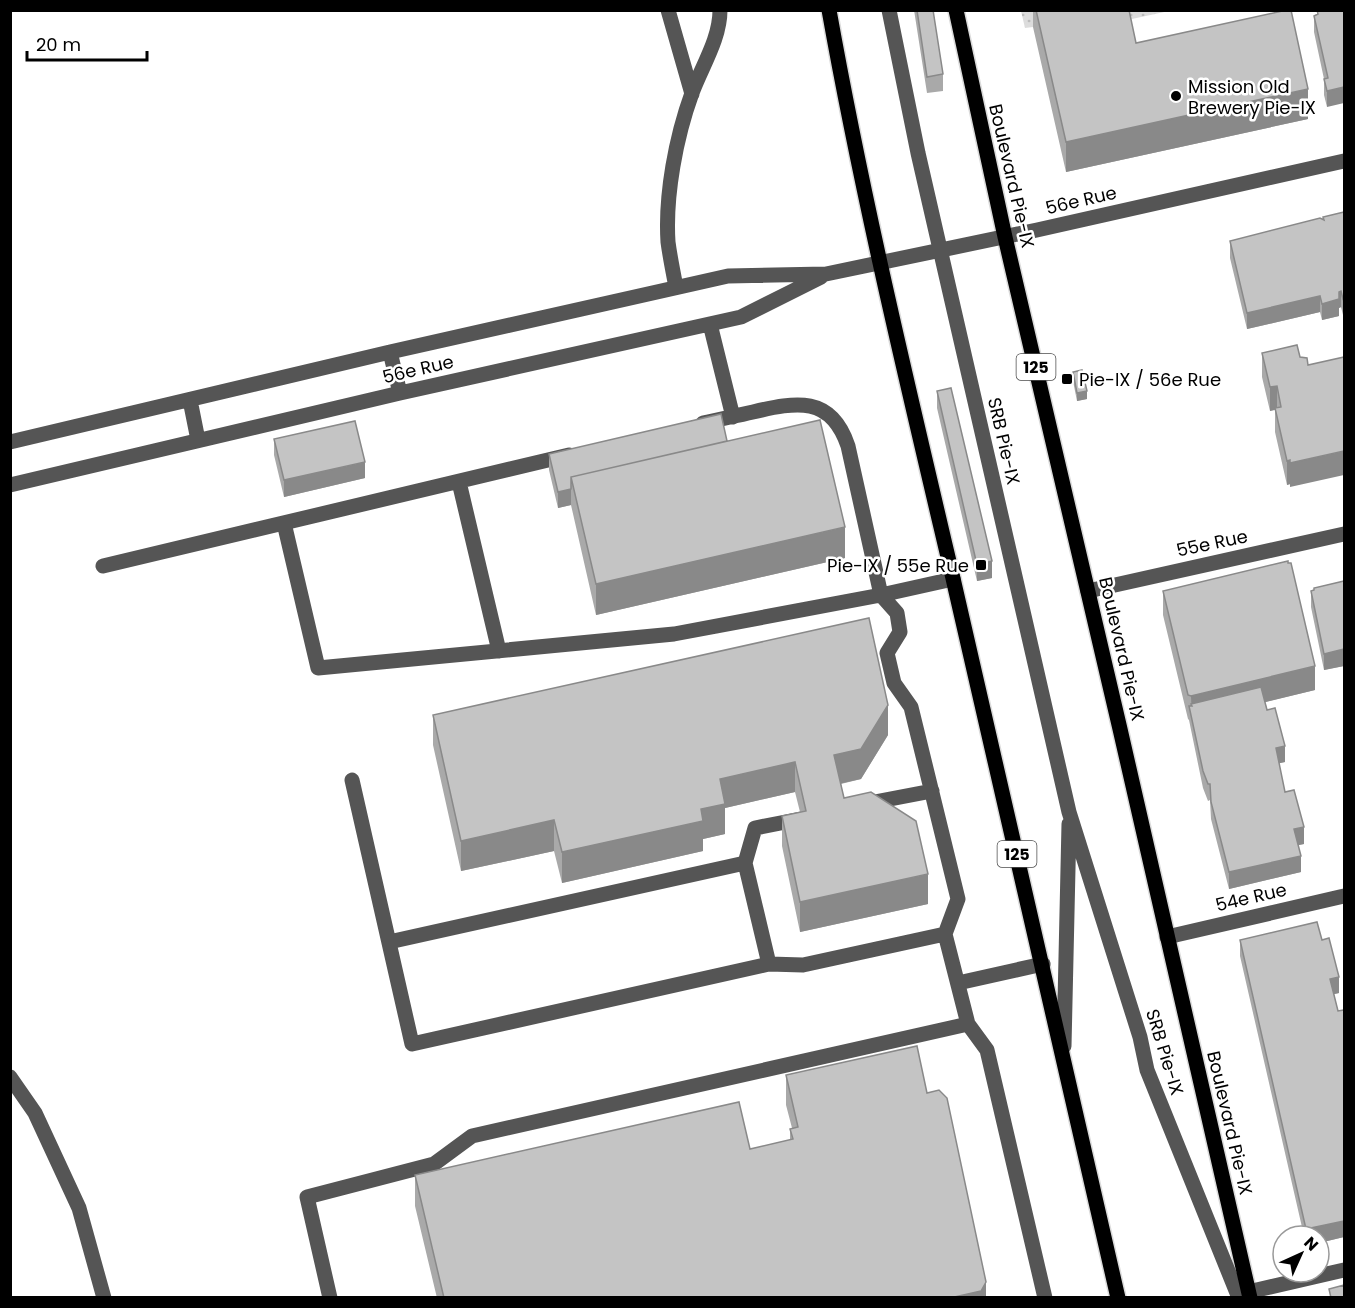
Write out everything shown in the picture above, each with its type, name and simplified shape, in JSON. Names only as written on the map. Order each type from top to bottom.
[{"type":"main road","name":"125","points":[[829,10],[849,122],[897,340],[1064,1055],[1118,1298]]},
{"type":"main road","name":"Boulevard Pie-IX","points":[[956,10],[1005,237],[1167,937],[1246,1296]]},
{"type":"street","points":[[668,10],[692,94]]},
{"type":"street","points":[[675,287],[668,241],[674,161],[692,94],[720,24],[720,10]]},
{"type":"street","name":"SRB Pie-IX","points":[[889,10],[902,80],[940,250],[1069,812],[1140,1037],[1147,1070],[1246,1296]]},
{"type":"street","name":"SRB Pie-IX","points":[[896,10],[902,80]]},
{"type":"street","name":"56e Rue","points":[[10,442],[675,287],[728,276],[826,274],[1005,237],[1344,161]]},
{"type":"street","name":"56e Rue","points":[[10,485],[400,393],[741,317],[826,274]]},
{"type":"street","points":[[710,324],[733,417]]},
{"type":"street","points":[[390,352],[400,393]]},
{"type":"street","points":[[190,400],[198,440]]},
{"type":"street","points":[[684,428],[795,404],[815,407],[833,419],[845,436],[881,595],[897,613],[900,632],[887,653],[894,683],[911,707],[958,899],[945,934],[968,1024],[987,1050],[1045,1298]]},
{"type":"street","points":[[103,566],[582,452]]},
{"type":"street","points":[[459,482],[499,651]]},
{"type":"street","points":[[284,523],[318,668],[674,634],[953,579]]},
{"type":"street","name":"55e Rue","points":[[1088,591],[1344,534]]},
{"type":"street","points":[[352,780],[412,1044],[769,964],[802,965],[945,934]]},
{"type":"street","points":[[852,807],[932,791]]},
{"type":"street","name":"SRB Pie-IX","points":[[1064,1055],[1069,812]]},
{"type":"street","points":[[769,964],[745,863],[755,828],[801,819]]},
{"type":"street","points":[[389,942],[745,863]]},
{"type":"street","name":"54e Rue","points":[[1167,937],[1344,896]]},
{"type":"street","points":[[958,983],[1043,964]]},
{"type":"street","points":[[330,1298],[307,1197],[434,1164],[472,1136],[968,1024]]},
{"type":"street","points":[[10,1077],[35,1113],[79,1208],[104,1298]]},
{"type":"street","points":[[1246,1296],[1344,1270]]},
{"type":"shaded area","points":[[1021,11],[1169,11],[1053,36],[1033,27],[1025,28]]},
{"type":"building","points":[[917,10],[933,10],[943,74],[927,77]]},
{"type":"building","name":"Mission Old Brewery Pie-IX","points":[[1036,10],[1129,10],[1136,43],[1291,10],[1308,89],[1066,142]]},
{"type":"building","points":[[1317,10],[1344,10],[1344,87],[1327,91],[1324,79],[1328,78],[1314,16],[1318,14]]},
{"type":"building","points":[[1344,212],[1344,298],[1341,291],[1339,299],[1322,304],[1320,296],[1247,313],[1230,241],[1320,218],[1324,220],[1323,217]]},
{"type":"building","points":[[1297,345],[1300,357],[1307,358],[1308,365],[1344,357],[1344,451],[1290,463],[1290,460],[1287,461],[1275,408],[1281,407],[1277,386],[1270,387],[1262,353]]},
{"type":"building","points":[[1082,370],[1087,391],[1077,393],[1073,372]]},
{"type":"building","points":[[951,388],[992,561],[977,565],[937,391]]},
{"type":"building","points":[[721,414],[727,441],[571,477],[571,489],[558,492],[549,454]]},
{"type":"building","points":[[820,420],[845,527],[596,584],[571,477]]},
{"type":"building","points":[[355,421],[365,462],[284,480],[274,439]]},
{"type":"building","points":[[1288,561],[1291,563],[1315,666],[1188,695],[1163,591]]},
{"type":"building","points":[[1344,581],[1344,649],[1324,654],[1311,591],[1314,588]]},
{"type":"building","points":[[869,618],[888,705],[861,749],[834,755],[844,798],[871,792],[916,821],[928,874],[800,902],[782,816],[806,811],[795,762],[720,779],[725,804],[701,809],[703,821],[562,852],[554,820],[461,841],[433,715]]},
{"type":"building","points":[[1261,687],[1267,710],[1275,708],[1285,746],[1276,748],[1285,792],[1294,790],[1304,827],[1294,829],[1301,856],[1229,872],[1211,802],[1210,784],[1203,771],[1189,706]]},
{"type":"building","points":[[1317,922],[1322,940],[1329,938],[1339,977],[1330,979],[1338,1011],[1344,1010],[1344,1221],[1330,1224],[1305,1224],[1240,940]]},
{"type":"building","points":[[917,1046],[927,1093],[939,1090],[947,1098],[986,1282],[981,1291],[950,1298],[444,1298],[415,1175],[739,1102],[750,1149],[793,1139],[790,1129],[798,1127],[786,1075]]},
{"type":"building","points":[[1344,1285],[1344,1298],[1331,1298],[1329,1289]]},
{"type":"place","name":"Mission Old Brewery Pie-IX","points":[[1176,96]]},
{"type":"place","name":"Pie-IX / 56e Rue","points":[[1067,379]]},
{"type":"place","name":"Pie-IX / 55e Rue","points":[[981,565]]}]
